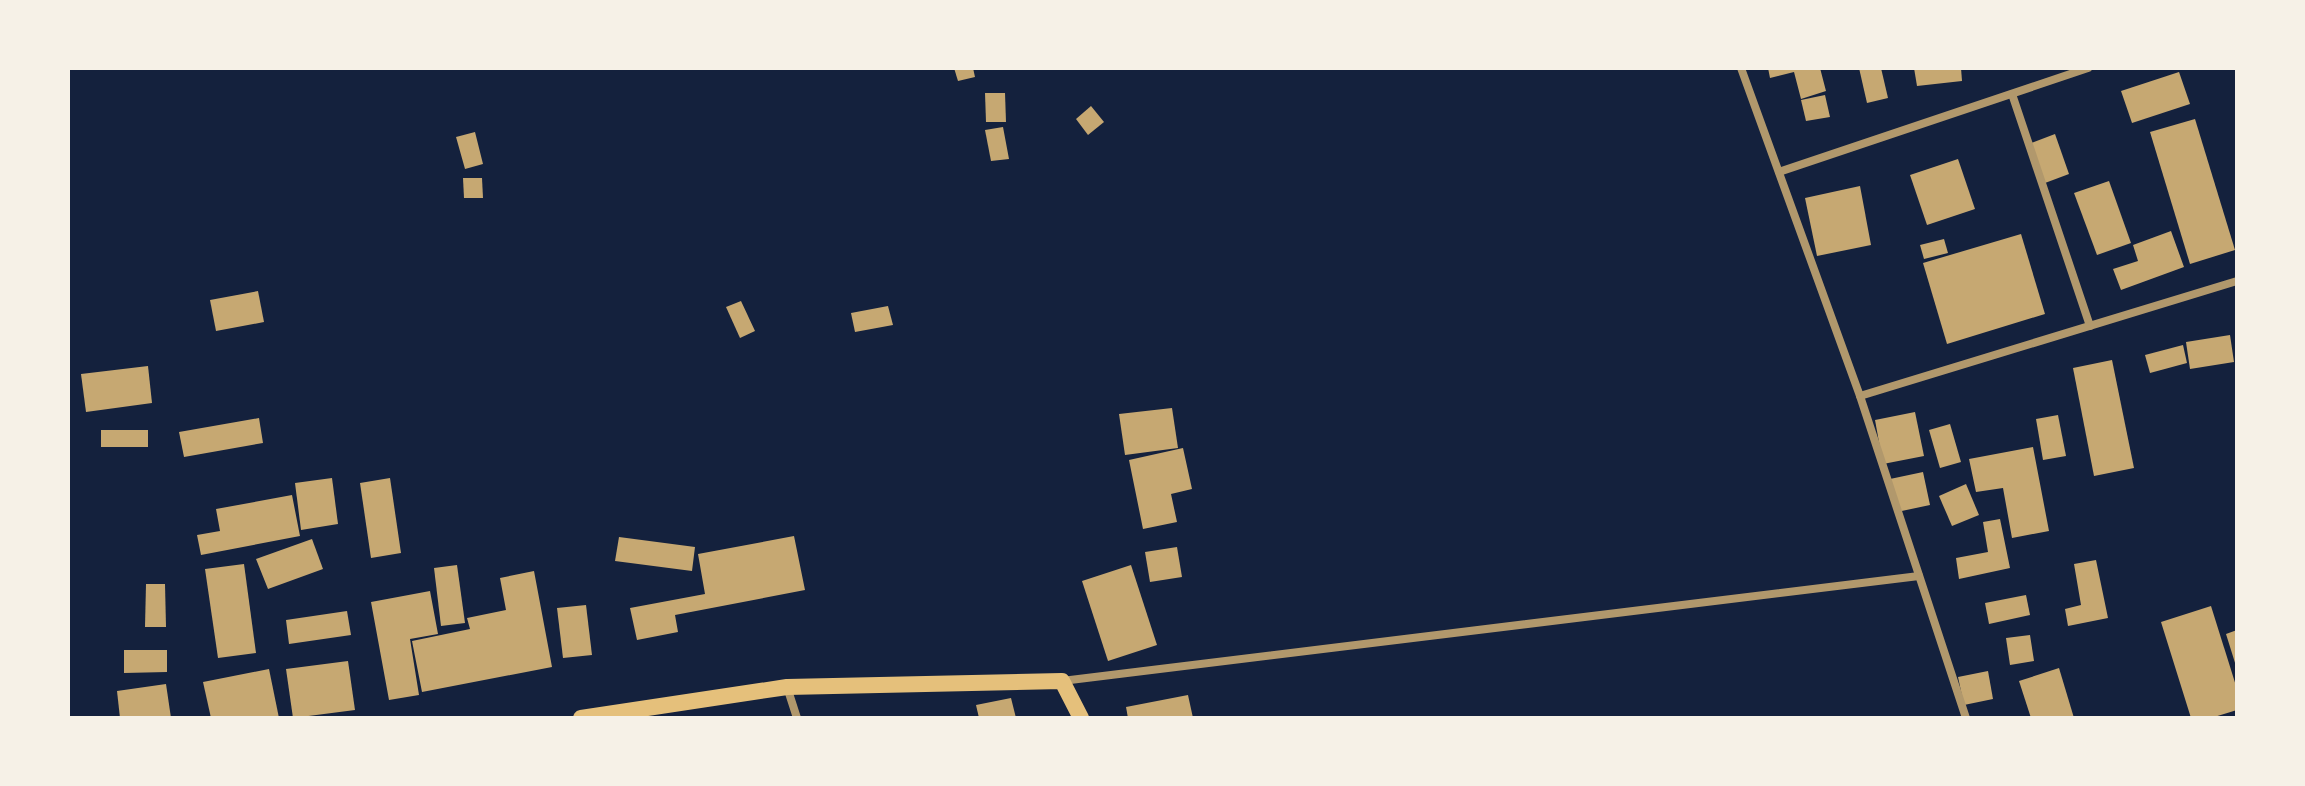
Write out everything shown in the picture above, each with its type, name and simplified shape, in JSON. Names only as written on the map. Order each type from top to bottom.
[{"type":"main road","points":[[581,718],[787,687],[1062,681],[1081,718]]},
{"type":"street","points":[[1741,68],[1860,396],[1966,718]]},
{"type":"street","points":[[1779,172],[2088,68]]},
{"type":"street","points":[[2012,94],[2090,326]]},
{"type":"street","points":[[1860,396],[2237,281]]},
{"type":"street","points":[[1062,681],[1919,576]]},
{"type":"street","points":[[787,687],[797,718]]},
{"type":"building","points":[[954,68],[973,68],[975,77],[958,81]]},
{"type":"building","points":[[1768,68],[1820,68],[1826,91],[1801,99],[1794,72],[1770,78]]},
{"type":"building","points":[[1859,68],[1881,68],[1888,98],[1867,103]]},
{"type":"building","points":[[1914,68],[1961,68],[1962,81],[1917,86]]},
{"type":"building","points":[[2179,72],[2190,104],[2132,123],[2121,91]]},
{"type":"building","points":[[985,93],[1005,93],[1006,122],[986,122]]},
{"type":"building","points":[[1825,95],[1830,117],[1806,121],[1801,100]]},
{"type":"building","points":[[1091,106],[1104,122],[1088,135],[1076,119]]},
{"type":"building","points":[[2195,119],[2235,250],[2190,264],[2150,132]]},
{"type":"building","points":[[1003,127],[1009,159],[991,161],[985,130]]},
{"type":"building","points":[[475,132],[483,164],[465,169],[456,137]]},
{"type":"building","points":[[2055,134],[2069,174],[2045,183],[2031,143]]},
{"type":"building","points":[[1958,159],[1975,209],[1927,225],[1910,175]]},
{"type":"building","points":[[463,178],[482,178],[483,198],[464,198]]},
{"type":"building","points":[[2109,181],[2131,243],[2097,255],[2074,193]]},
{"type":"building","points":[[1860,186],[1871,245],[1817,256],[1805,198]]},
{"type":"building","points":[[2171,231],[2184,267],[2121,290],[2113,269],[2138,261],[2133,245]]},
{"type":"building","points":[[2021,234],[2045,314],[1947,344],[1923,263]]},
{"type":"building","points":[[1944,239],[1948,253],[1924,259],[1920,245]]},
{"type":"building","points":[[258,291],[264,322],[216,331],[210,300]]},
{"type":"building","points":[[741,301],[755,331],[740,338],[726,307]]},
{"type":"building","points":[[888,306],[893,325],[855,332],[851,313]]},
{"type":"building","points":[[2230,335],[2234,362],[2190,369],[2186,342]]},
{"type":"building","points":[[2183,345],[2187,363],[2150,373],[2145,355]]},
{"type":"building","points":[[2112,360],[2134,468],[2094,476],[2073,368]]},
{"type":"building","points":[[148,366],[152,403],[86,412],[81,374]]},
{"type":"building","points":[[1172,408],[1178,448],[1125,455],[1119,414]]},
{"type":"building","points":[[1915,412],[1924,456],[1883,464],[1875,420]]},
{"type":"building","points":[[2058,415],[2066,456],[2043,460],[2036,419]]},
{"type":"building","points":[[259,418],[263,443],[184,457],[179,432]]},
{"type":"building","points":[[1950,424],[1961,462],[1940,468],[1929,430]]},
{"type":"building","points":[[101,430],[148,430],[148,447],[101,447]]},
{"type":"building","points":[[2033,447],[2049,531],[2012,538],[2003,488],[1976,492],[1969,459]]},
{"type":"building","points":[[1183,448],[1192,489],[1171,494],[1177,522],[1143,529],[1129,460]]},
{"type":"building","points":[[1923,472],[1930,505],[1897,512],[1890,479]]},
{"type":"building","points":[[332,478],[338,524],[301,530],[295,483]]},
{"type":"building","points":[[390,478],[401,553],[371,558],[360,483]]},
{"type":"building","points":[[1966,484],[1979,515],[1952,526],[1939,496]]},
{"type":"building","points":[[292,495],[300,536],[201,555],[197,535],[220,531],[216,509]]},
{"type":"building","points":[[2000,519],[2010,568],[1959,579],[1956,558],[1988,552],[1983,522]]},
{"type":"building","points":[[794,536],[805,590],[675,615],[678,632],[637,640],[630,608],[705,594],[698,554]]},
{"type":"building","points":[[619,537],[695,547],[692,571],[615,561]]},
{"type":"building","points":[[312,539],[323,569],[268,589],[256,559]]},
{"type":"building","points":[[1177,547],[1182,577],[1150,582],[1145,552]]},
{"type":"building","points":[[2096,560],[2108,618],[2068,626],[2065,609],[2081,605],[2074,564]]},
{"type":"building","points":[[244,564],[256,653],[218,658],[205,569]]},
{"type":"building","points":[[457,565],[465,623],[441,626],[434,568]]},
{"type":"building","points":[[1131,565],[1157,645],[1108,661],[1082,581]]},
{"type":"building","points":[[534,571],[552,667],[422,692],[412,641],[470,629],[467,618],[506,610],[500,578]]},
{"type":"building","points":[[146,584],[165,584],[166,627],[145,627]]},
{"type":"building","points":[[430,591],[438,634],[410,639],[419,695],[389,700],[371,602]]},
{"type":"building","points":[[2026,595],[2030,615],[1989,624],[1985,603]]},
{"type":"building","points":[[586,605],[592,655],[563,658],[557,608]]},
{"type":"building","points":[[2211,606],[2237,689],[2237,710],[2211,718],[2191,718],[2161,622]]},
{"type":"building","points":[[347,611],[351,635],[289,644],[286,620]]},
{"type":"building","points":[[2237,630],[2237,666],[2236,666],[2226,634]]},
{"type":"building","points":[[2030,635],[2034,661],[2010,665],[2006,638]]},
{"type":"building","points":[[124,650],[167,650],[167,672],[124,673]]},
{"type":"building","points":[[348,661],[355,710],[293,718],[286,669]]},
{"type":"building","points":[[2059,668],[2074,718],[2031,718],[2019,681]]},
{"type":"building","points":[[269,669],[279,718],[211,718],[203,682]]},
{"type":"building","points":[[1988,671],[1993,699],[1964,705],[1958,677]]},
{"type":"building","points":[[166,684],[171,718],[120,718],[117,691]]},
{"type":"building","points":[[1188,695],[1193,718],[1128,718],[1126,707]]},
{"type":"building","points":[[1011,698],[1016,718],[979,718],[976,705]]}]
